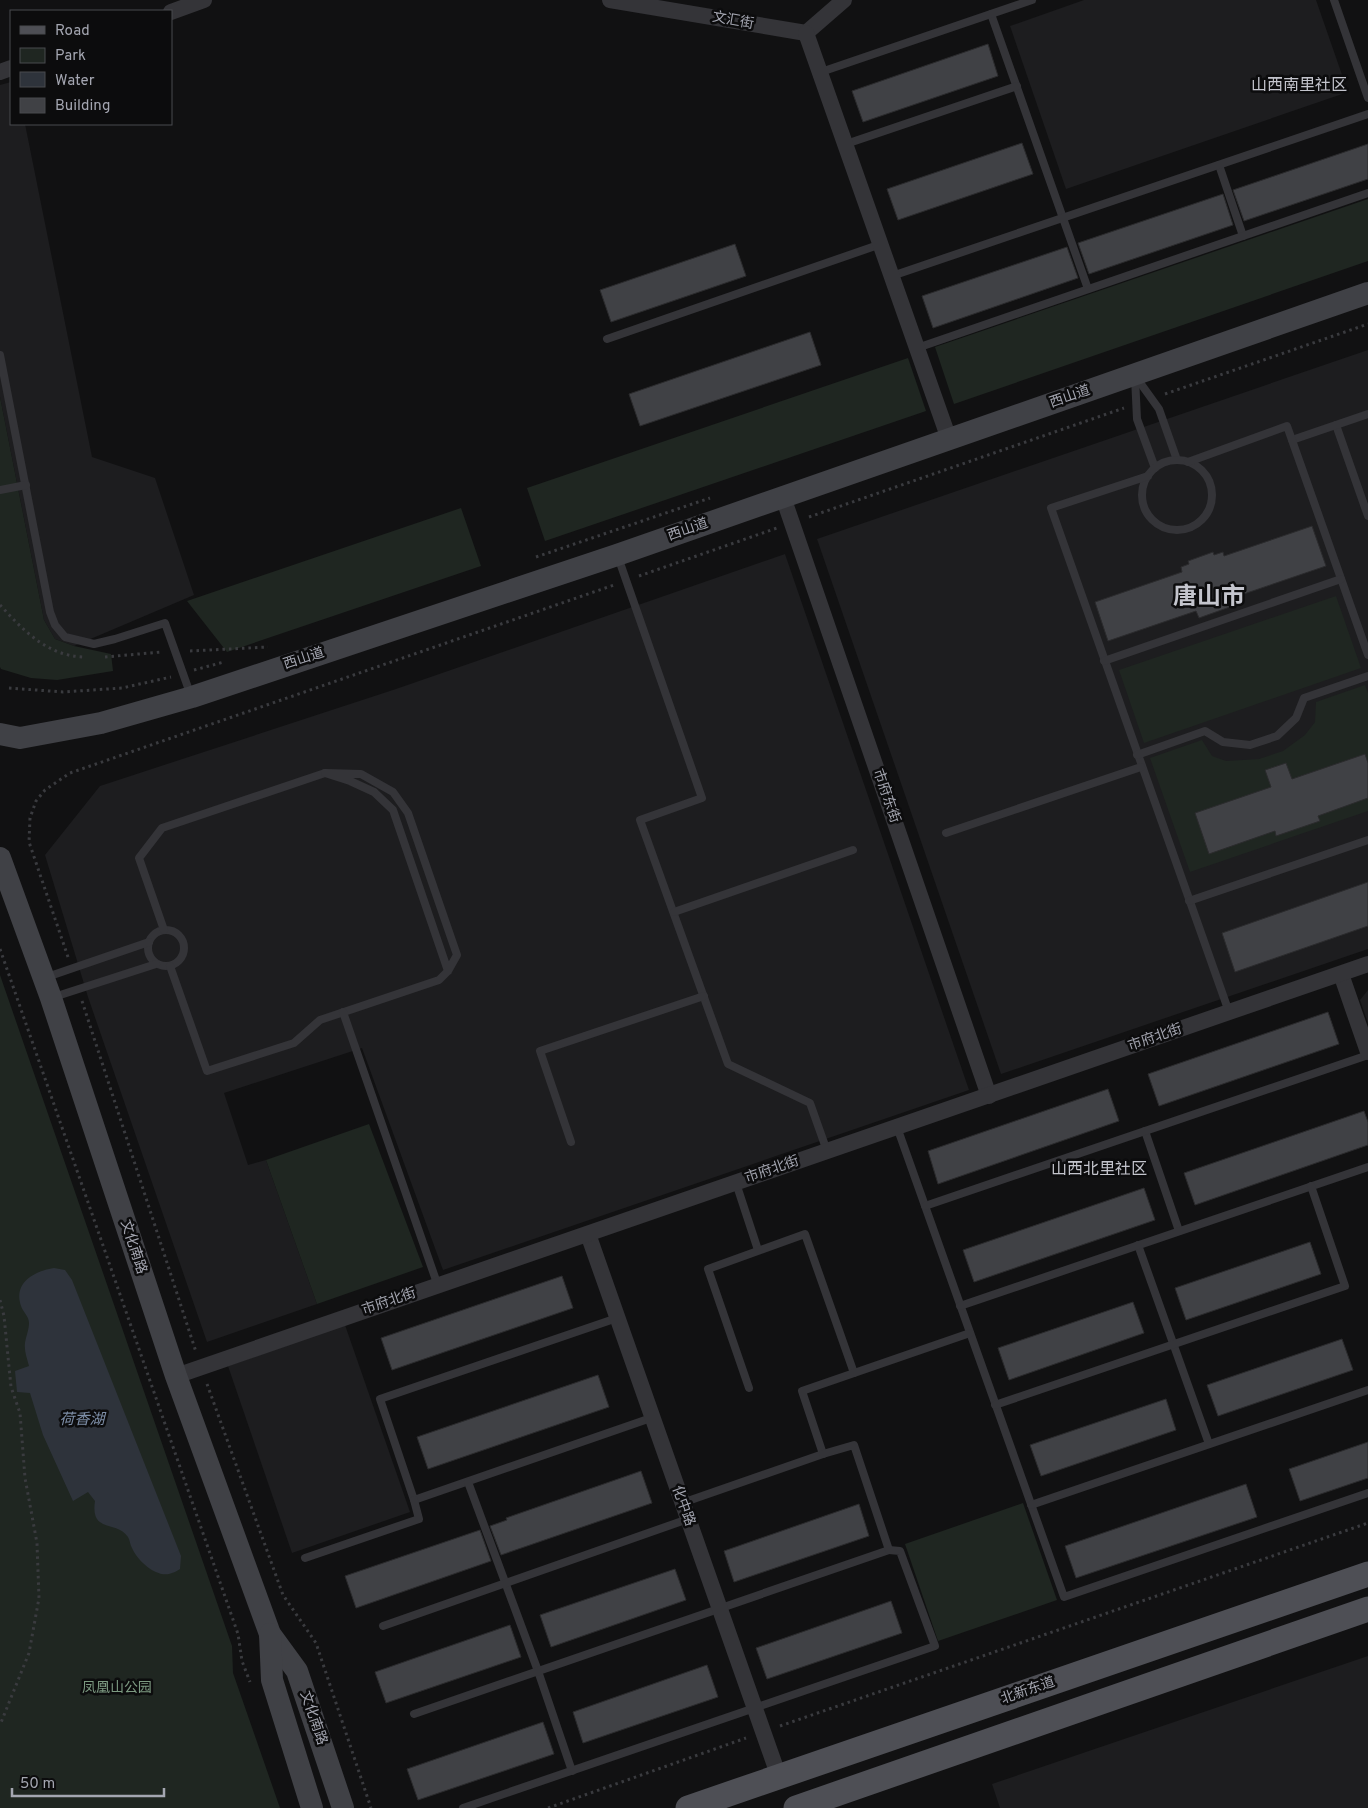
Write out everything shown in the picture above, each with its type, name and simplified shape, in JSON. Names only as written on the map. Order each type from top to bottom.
[{"type":"main road","name":"北新东道","points":[[688,1808],[1368,1574]]},
{"type":"main road","points":[[796,1808],[1368,1609]]},
{"type":"street","points":[[172,12],[204,0]]},
{"type":"street","name":"文汇街","points":[[610,0],[806,33]]},
{"type":"street","points":[[844,0],[806,33],[949,439]]},
{"type":"street","name":"西山道","points":[[0,734],[20,738],[101,723],[192,697],[617,555],[1368,293]]},
{"type":"street","name":"市府东街","points":[[783,497],[989,1096]]},
{"type":"street","name":"文化南路","points":[[0,858],[47,988],[176,1376],[270,1634],[298,1671],[343,1808]]},
{"type":"street","name":"市府北街","points":[[176,1376],[1368,964]]},
{"type":"street","points":[[1341,974],[1368,1053]]},
{"type":"street","name":"化中路","points":[[588,1234],[651,1418],[779,1777]]},
{"type":"street","name":"文化南路","points":[[270,1634],[272,1680],[312,1808]]},
{"type":"lane","points":[[821,72],[1032,0]]},
{"type":"lane","points":[[1334,0],[1367,93]]},
{"type":"lane","points":[[991,14],[1088,290]]},
{"type":"lane","points":[[846,144],[1016,86]]},
{"type":"lane","points":[[892,276],[1368,114]]},
{"type":"lane","points":[[1219,165],[1243,236]]},
{"type":"lane","points":[[917,348],[1368,193]]},
{"type":"lane","points":[[607,339],[881,244]]},
{"type":"lane","points":[[0,355],[2,377],[26,485],[50,612],[55,625],[65,637],[94,644],[165,623],[192,697]]},
{"type":"lane","points":[[1134,375],[1160,409],[1177,460]]},
{"type":"lane","points":[[1134,375],[1137,419],[1155,468]]},
{"type":"lane","points":[[1292,440],[1368,414]]},
{"type":"lane","points":[[1336,425],[1368,516]]},
{"type":"lane","points":[[1188,462],[1287,426],[1368,655]]},
{"type":"lane","points":[[1169,460],[1188,462],[1198,466],[1205,474],[1212,494],[1210,505],[1206,514],[1189,528],[1178,530],[1168,528],[1158,524],[1144,507],[1142,497],[1143,486],[1155,468],[1169,460]]},
{"type":"lane","points":[[1148,476],[1051,508],[1229,1012]]},
{"type":"lane","points":[[0,490],[26,485]]},
{"type":"lane","points":[[617,555],[702,798],[640,820],[728,1064],[810,1103],[827,1151]]},
{"type":"lane","points":[[1104,661],[1341,579]]},
{"type":"lane","points":[[1137,755],[1205,731],[1223,742],[1250,744],[1277,736],[1296,718],[1304,698],[1368,676]]},
{"type":"lane","points":[[946,833],[1141,766]]},
{"type":"lane","points":[[164,930],[139,858],[162,828],[325,773],[361,774],[394,792],[408,813],[457,956],[448,971],[439,980],[320,1020],[294,1043],[207,1071],[170,966]]},
{"type":"lane","points":[[325,773],[350,781],[374,792],[393,810],[448,971]]},
{"type":"lane","points":[[1189,901],[1368,840]]},
{"type":"lane","points":[[674,912],[853,850]]},
{"type":"lane","points":[[164,930],[176,932],[184,942],[185,948],[181,960],[170,966],[156,964],[78,989],[47,988],[72,968],[149,942],[155,934],[164,930]]},
{"type":"lane","points":[[149,942],[149,954],[156,964]]},
{"type":"lane","points":[[571,1142],[540,1051],[704,996]]},
{"type":"lane","points":[[343,1012],[438,1286]]},
{"type":"lane","points":[[925,1206],[1368,1053]]},
{"type":"lane","points":[[897,1127],[1064,1597],[1368,1494]]},
{"type":"lane","points":[[1145,1131],[1179,1231]]},
{"type":"lane","points":[[960,1306],[1368,1167]]},
{"type":"lane","points":[[736,1183],[758,1250]]},
{"type":"lane","points":[[996,1405],[1346,1286],[1311,1186]]},
{"type":"lane","points":[[749,1388],[708,1269],[805,1234],[854,1373]]},
{"type":"lane","points":[[1138,1245],[1209,1444]]},
{"type":"lane","points":[[305,1558],[419,1519],[380,1399],[616,1318]]},
{"type":"lane","points":[[823,1454],[802,1391],[970,1333]]},
{"type":"lane","points":[[1031,1505],[1368,1390]]},
{"type":"lane","points":[[414,1500],[651,1418]]},
{"type":"lane","points":[[682,1503],[854,1445],[889,1550]]},
{"type":"lane","points":[[468,1482],[538,1671],[572,1770]]},
{"type":"lane","points":[[383,1626],[688,1519]]},
{"type":"lane","points":[[414,1714],[889,1550],[900,1551],[934,1646],[463,1808]]},
{"type":"path","points":[[1152,398],[1368,324]]},
{"type":"path","points":[[72,968],[29,842],[30,818],[36,801],[44,790],[70,773],[1136,404]]},
{"type":"path","points":[[0,605],[24,631],[48,648],[77,657],[93,657]]},
{"type":"path","points":[[255,653],[273,647]]},
{"type":"path","points":[[8,688],[63,692],[122,688],[183,674],[228,660]]},
{"type":"path","points":[[0,949],[238,1634],[242,1661],[252,1688]]},
{"type":"path","points":[[78,989],[201,1366],[283,1596],[316,1643],[371,1808]]},
{"type":"path","points":[[0,1300],[4,1316],[12,1387],[20,1413],[25,1478],[36,1543],[39,1598],[29,1653],[0,1725]]},
{"type":"path","points":[[548,1808],[762,1732],[1368,1523]]},
{"type":"shaded area","points":[[1084,0],[1316,0],[1348,92],[1066,189],[1010,26]]},
{"type":"shaded area","points":[[10,82],[10,125],[25,125],[92,457],[155,478],[194,595],[74,646],[55,639],[44,620],[0,397],[0,85]]},
{"type":"shaded area","points":[[1368,350],[1368,949],[1001,1074],[817,539]]},
{"type":"shaded area","points":[[785,554],[969,1090],[443,1270],[362,1048],[224,1093],[248,1165],[266,1160],[317,1304],[207,1342],[88,997],[45,855],[100,786],[396,689]]},
{"type":"shaded area","points":[[1368,990],[1368,1023],[1360,1000]]},
{"type":"shaded area","points":[[345,1325],[410,1512],[292,1553],[228,1366]]},
{"type":"shaded area","points":[[1368,1656],[1368,1808],[1000,1808],[992,1784]]},
{"type":"green space","points":[[1368,199],[1368,261],[954,404],[935,347]]},
{"type":"green space","points":[[908,358],[926,411],[545,541],[527,488]]},
{"type":"green space","points":[[0,397],[44,620],[55,639],[74,646],[111,654],[113,671],[57,680],[31,678],[1,669],[0,667]]},
{"type":"green space","points":[[461,508],[481,566],[227,652],[187,601]]},
{"type":"green space","points":[[1336,596],[1361,668],[1144,743],[1119,670]]},
{"type":"green space","points":[[1365,685],[1368,693],[1368,811],[1190,872],[1150,758],[1202,740],[1212,756],[1226,761],[1259,759],[1283,751],[1305,735],[1315,722],[1316,702]]},
{"type":"green space","name":"凤凰山公园","points":[[0,975],[232,1646],[233,1673],[280,1808],[0,1808]]},
{"type":"green space","points":[[369,1124],[423,1267],[317,1304],[266,1160]]},
{"type":"green space","points":[[1023,1503],[1057,1600],[938,1641],[905,1544]]},
{"type":"water","name":"荷香湖","points":[[54,1268],[65,1270],[72,1280],[181,1556],[180,1569],[172,1573],[158,1573],[147,1567],[134,1553],[129,1538],[123,1532],[100,1522],[96,1518],[95,1501],[88,1492],[73,1501],[43,1435],[30,1393],[17,1392],[15,1371],[29,1366],[25,1340],[29,1321],[21,1306],[20,1291],[27,1280],[33,1275]]},
{"type":"building","points":[[988,44],[998,76],[863,122],[852,91]]},
{"type":"building","points":[[1022,143],[1033,174],[898,220],[887,189]]},
{"type":"building","points":[[1368,144],[1368,179],[1244,221],[1233,190]]},
{"type":"building","points":[[1223,194],[1233,225],[1089,274],[1078,243]]},
{"type":"building","points":[[735,244],[746,276],[611,322],[600,290]]},
{"type":"building","points":[[1067,247],[1078,278],[933,328],[922,296]]},
{"type":"building","points":[[810,332],[821,365],[640,426],[629,394]]},
{"type":"building","points":[[1312,526],[1326,566],[1238,596],[1241,603],[1199,618],[1196,611],[1108,641],[1095,602],[1182,572],[1181,567],[1189,564],[1188,561],[1213,552],[1214,555],[1223,552],[1224,556]]},
{"type":"building","points":[[1365,754],[1368,763],[1368,798],[1318,816],[1320,821],[1276,836],[1275,831],[1209,854],[1195,813],[1271,787],[1265,770],[1286,763],[1292,779]]},
{"type":"building","points":[[1368,882],[1368,926],[1235,972],[1222,933]]},
{"type":"building","points":[[1328,1012],[1339,1044],[1159,1106],[1148,1074]]},
{"type":"building","points":[[1108,1089],[1119,1121],[938,1184],[928,1151]]},
{"type":"building","points":[[1364,1111],[1368,1122],[1368,1145],[1195,1205],[1184,1173]]},
{"type":"building","points":[[1144,1188],[1155,1220],[974,1282],[963,1250]]},
{"type":"building","points":[[1310,1242],[1321,1274],[1186,1320],[1175,1288]]},
{"type":"building","points":[[562,1276],[573,1308],[392,1370],[381,1338]]},
{"type":"building","points":[[1133,1302],[1144,1333],[1009,1380],[998,1348]]},
{"type":"building","points":[[1342,1339],[1353,1370],[1218,1416],[1207,1385]]},
{"type":"building","points":[[598,1375],[609,1407],[428,1469],[417,1437]]},
{"type":"building","points":[[1166,1399],[1176,1430],[1041,1476],[1030,1445]]},
{"type":"building","points":[[1368,1442],[1368,1478],[1300,1501],[1289,1469]]},
{"type":"building","points":[[641,1471],[652,1503],[501,1555],[490,1526],[507,1520],[506,1518]]},
{"type":"building","points":[[1246,1484],[1257,1517],[1076,1578],[1065,1546]]},
{"type":"building","points":[[859,1504],[869,1536],[734,1582],[724,1551]]},
{"type":"building","points":[[480,1530],[491,1561],[356,1608],[345,1576]]},
{"type":"building","points":[[675,1569],[686,1600],[551,1647],[540,1615]]},
{"type":"building","points":[[891,1601],[902,1633],[767,1679],[756,1648]]},
{"type":"building","points":[[510,1625],[521,1657],[386,1703],[375,1672]]},
{"type":"building","points":[[707,1665],[718,1697],[583,1743],[573,1712]]},
{"type":"building","points":[[543,1722],[554,1754],[418,1800],[407,1769]]},
{"type":"district","name":"山西南里社区","points":[[1299,86]]},
{"type":"district","name":"唐山市","points":[[1209,598]]},
{"type":"district","name":"山西北里社区","points":[[1099,1170]]}]
